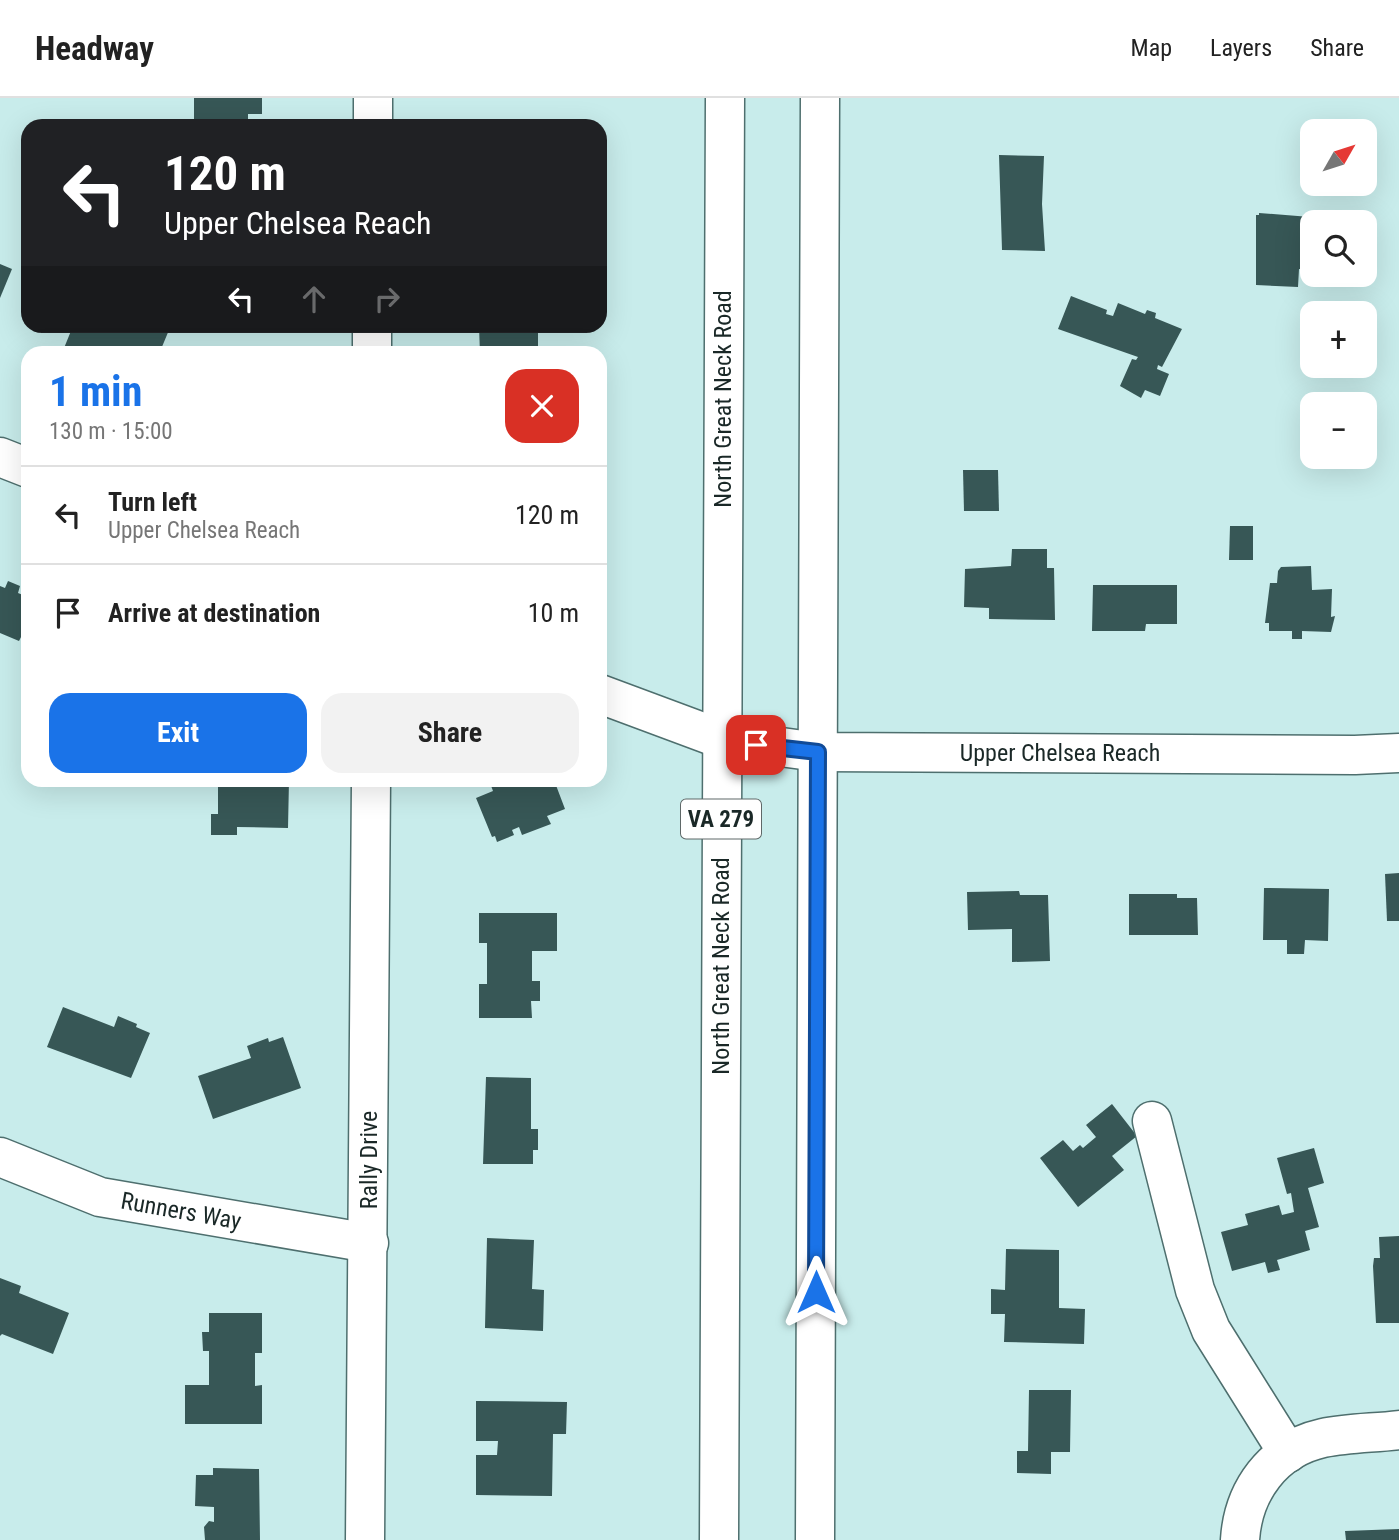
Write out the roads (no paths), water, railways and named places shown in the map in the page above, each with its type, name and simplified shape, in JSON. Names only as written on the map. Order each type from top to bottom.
[{"type":"main road","points":[[373,98],[373,119]]},
{"type":"main road","name":"North Great Neck Road","points":[[719,1540],[725,98]]},
{"type":"main road","points":[[815,1540],[820,98]]},
{"type":"main road","points":[[0,457],[21,465]]},
{"type":"main road","name":"Upper Chelsea Reach","points":[[607,697],[722,739],[818,752],[1399,753]]},
{"type":"main road","name":"Rally Drive","points":[[365,1540],[371,787]]},
{"type":"main road","points":[[1152,1121],[1195,1290],[1211,1330],[1287,1453]]},
{"type":"main road","name":"Runners Way","points":[[0,1157],[100,1197],[369,1243]]},
{"type":"main road","points":[[1240,1540],[1241,1520],[1248,1499],[1259,1480],[1287,1453],[1322,1438],[1399,1430]]}]
